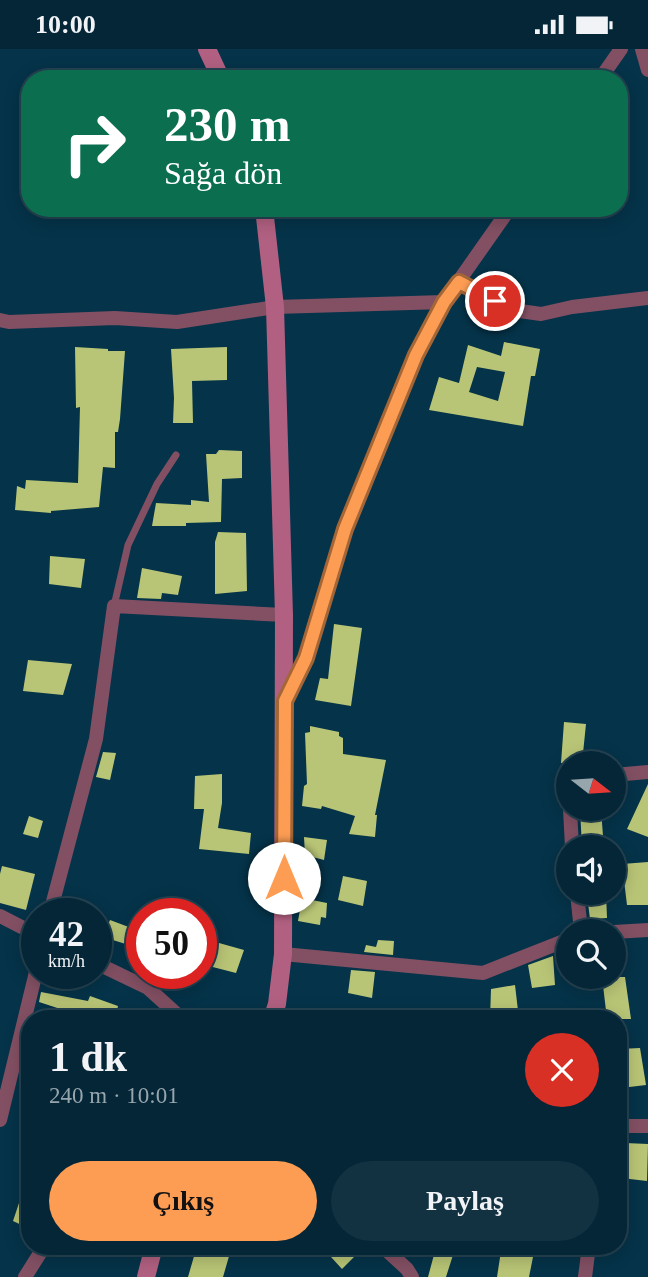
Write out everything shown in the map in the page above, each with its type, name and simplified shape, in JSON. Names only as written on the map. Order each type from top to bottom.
[{"type":"main road","points":[[207,49],[217,70]]},
{"type":"main road","points":[[265,217],[275,307],[284,615],[283,954],[275,1010]]},
{"type":"main road","points":[[146,1277],[152,1255]]},
{"type":"street","points":[[606,70],[621,49]]},
{"type":"street","points":[[642,49],[648,69]]},
{"type":"street","points":[[285,701],[306,658],[345,529],[416,355],[444,302],[504,217]]},
{"type":"street","points":[[459,282],[513,310],[541,314],[572,307],[648,298]]},
{"type":"street","points":[[0,320],[115,319],[177,322],[275,307],[444,302]]},
{"type":"street","points":[[54,898],[96,739],[114,606],[284,615]]},
{"type":"street","points":[[626,774],[648,772]]},
{"type":"street","points":[[0,916],[21,927]]},
{"type":"street","points":[[626,931],[648,930]]},
{"type":"street","points":[[283,954],[483,972],[556,944]]},
{"type":"street","points":[[112,971],[148,988],[172,1010]]},
{"type":"street","points":[[27,1010],[32,989]]},
{"type":"street","points":[[0,1120],[21,1034]]},
{"type":"street","points":[[627,1126],[648,1126]]},
{"type":"street","points":[[25,1277],[39,1255]]},
{"type":"street","points":[[392,1255],[412,1277]]},
{"type":"street","points":[[585,1277],[588,1255]]},
{"type":"lane","points":[[114,606],[128,545],[158,484],[176,455]]},
{"type":"building","points":[[504,342],[540,349],[535,376],[531,376],[523,426],[429,410],[439,377],[459,383],[468,345],[501,356]],"holes":[[[477,367],[505,372],[498,401],[469,392]]]},
{"type":"building","points":[[75,347],[125,351],[120,419],[118,432],[115,432],[115,468],[103,467],[99,507],[51,513],[15,510],[17,486],[25,489],[26,480],[78,483],[80,407],[76,408]]},
{"type":"building","points":[[227,347],[227,380],[192,381],[193,423],[173,423],[171,349]]},
{"type":"building","points":[[219,450],[242,451],[242,478],[222,479],[221,522],[152,526],[156,503],[191,505],[191,500],[209,502],[206,454],[216,454]]},
{"type":"building","points":[[218,532],[246,533],[247,591],[215,594],[215,542]]},
{"type":"building","points":[[50,556],[85,559],[81,588],[49,584]]},
{"type":"building","points":[[142,568],[182,576],[178,595],[162,593],[161,599],[137,598]]},
{"type":"building","points":[[334,624],[362,628],[351,706],[315,700],[320,678],[328,679]]},
{"type":"building","points":[[28,660],[72,664],[63,695],[23,691]]},
{"type":"building","points":[[564,722],[586,724],[583,751],[562,751]]},
{"type":"building","points":[[310,726],[339,732],[339,736],[343,738],[343,754],[386,760],[375,815],[375,837],[349,834],[355,816],[322,806],[321,809],[302,806],[304,786],[307,784],[305,733],[310,732]]},
{"type":"building","points":[[103,752],[116,753],[110,780],[96,777]]},
{"type":"building","points":[[222,774],[222,803],[218,828],[251,833],[249,854],[199,849],[204,809],[194,809],[195,776]]},
{"type":"building","points":[[648,784],[648,837],[627,829]]},
{"type":"building","points":[[29,816],[43,821],[38,838],[23,834]]},
{"type":"building","points":[[581,821],[602,821],[603,835],[581,835]]},
{"type":"building","points":[[304,837],[327,840],[324,860],[305,855]]},
{"type":"building","points":[[648,862],[648,905],[627,905],[626,864]]},
{"type":"building","points":[[2,866],[35,874],[29,898],[21,898],[21,909],[0,903]]},
{"type":"building","points":[[343,876],[367,881],[363,906],[338,900]]},
{"type":"building","points":[[302,898],[327,903],[326,918],[321,917],[320,925],[298,921]]},
{"type":"building","points":[[588,905],[606,905],[607,918],[590,919]]},
{"type":"building","points":[[112,921],[126,926],[126,944],[112,940]]},
{"type":"building","points":[[378,940],[394,941],[393,955],[364,952],[366,945],[376,947]]},
{"type":"building","points":[[219,943],[244,950],[236,973],[217,968]]},
{"type":"building","points":[[553,956],[555,985],[532,988],[528,965]]},
{"type":"building","points":[[351,970],[375,972],[372,998],[348,993]]},
{"type":"building","points":[[626,984],[631,1019],[627,1019],[627,1010],[606,1010],[603,989],[626,989]]},
{"type":"building","points":[[515,985],[518,1010],[490,1010],[491,989]]},
{"type":"building","points":[[41,992],[88,1001],[90,996],[118,1006],[117,1010],[63,1010],[39,1002]]},
{"type":"building","points":[[640,1048],[646,1085],[627,1087],[627,1049]]},
{"type":"building","points":[[627,1143],[648,1144],[647,1181],[627,1179]]},
{"type":"building","points":[[21,1197],[21,1225],[13,1221]]},
{"type":"building","points":[[194,1255],[229,1255],[223,1277],[188,1277]]},
{"type":"building","points":[[329,1255],[356,1255],[342,1269]]},
{"type":"building","points":[[434,1255],[453,1255],[446,1277],[428,1277]]},
{"type":"building","points":[[500,1255],[533,1257],[529,1277],[497,1277]]},
{"type":"route","points":[[284,878],[285,701],[306,658],[345,529],[416,355],[444,302],[459,282],[495,301]]}]
